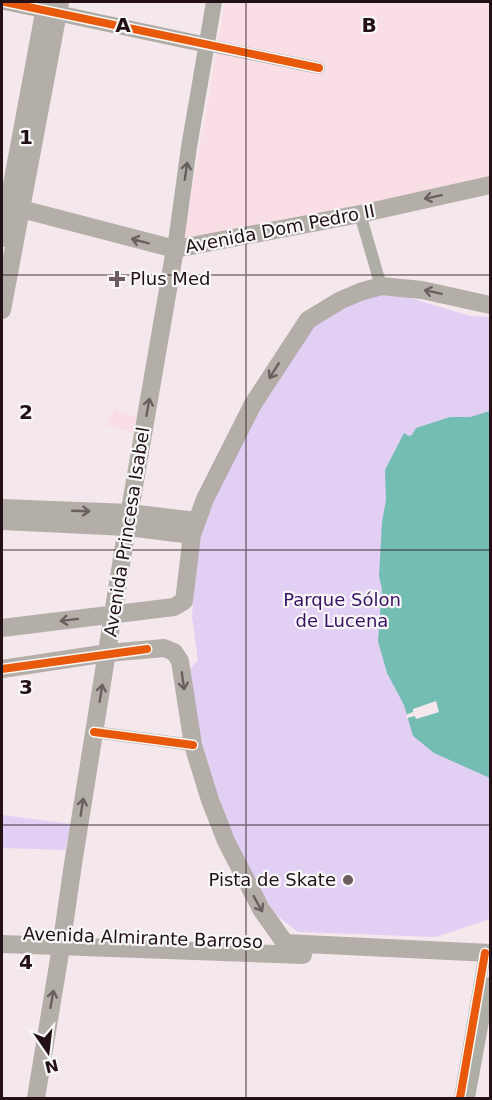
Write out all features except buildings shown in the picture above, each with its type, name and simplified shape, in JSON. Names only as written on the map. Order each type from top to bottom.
[{"type":"main road","points":[[2,238],[52,6]]},
{"type":"main road","name":"Avenida Dom Pedro II","points":[[10,207],[175,249],[360,214],[490,185]]},
{"type":"main road","points":[[2,310],[10,207]]},
{"type":"main road","name":"Avenida Princesa Isabel","points":[[36,1098],[128,520],[175,249]]},
{"type":"main road","points":[[2,628],[174,607],[181,604],[186,597],[194,528],[215,478],[253,404],[308,320],[341,300],[381,286],[422,290],[490,305]]},
{"type":"main road","points":[[2,508],[194,528]]},
{"type":"main road","points":[[2,521],[128,520]]},
{"type":"main road","points":[[2,669],[108,653],[164,648],[171,650],[178,658],[193,745],[210,800],[226,841],[261,909],[285,948],[488,957]]},
{"type":"main road","name":"Avenida Almirante Barroso","points":[[2,933],[62,941]]},
{"type":"main road","name":"Avenida Almirante Barroso","points":[[2,944],[62,941],[285,948]]},
{"type":"street","points":[[5,2],[52,6],[207,45],[319,68]]},
{"type":"street","name":"Avenida Princesa Isabel","points":[[175,249],[189,147],[214,2]]},
{"type":"street","points":[[360,214],[381,286]]},
{"type":"street","points":[[94,732],[193,745]]},
{"type":"street","points":[[469,1098],[488,957]]},
{"type":"street","points":[[460,1098],[490,983]]},
{"type":"shaded area","points":[[225,2],[490,2],[490,178],[183,241]]},
{"type":"shaded area","points":[[115,409],[137,417],[133,433],[107,425]]},
{"type":"shaded area","points":[[490,411],[490,778],[434,753],[413,736],[404,705],[387,673],[378,641],[382,589],[379,576],[382,522],[386,500],[385,470],[404,433],[409,436],[416,428],[450,417],[470,417]]},
{"type":"green space","name":"Parque Sólon de Lucena","points":[[390,292],[471,316],[490,317],[490,919],[436,937],[298,932],[275,914],[232,841],[197,728],[190,669],[198,660],[192,617],[198,526],[214,485],[311,319],[364,295]]},
{"type":"green space","points":[[2,815],[71,824],[65,850],[2,848]]},
{"type":"pier","points":[[436,701],[439,712],[416,719],[415,716],[407,718],[406,715],[413,712],[413,709]]},
{"type":"cycle path","points":[[5,2],[319,68]]},
{"type":"cycle path","points":[[2,669],[147,649]]},
{"type":"cycle path","points":[[94,732],[193,745]]},
{"type":"cycle path","points":[[460,1098],[485,953]]},
{"type":"place","name":"Plus Med","points":[[117,279]]},
{"type":"place","name":"Pista de Skate","points":[[348,880]]}]
